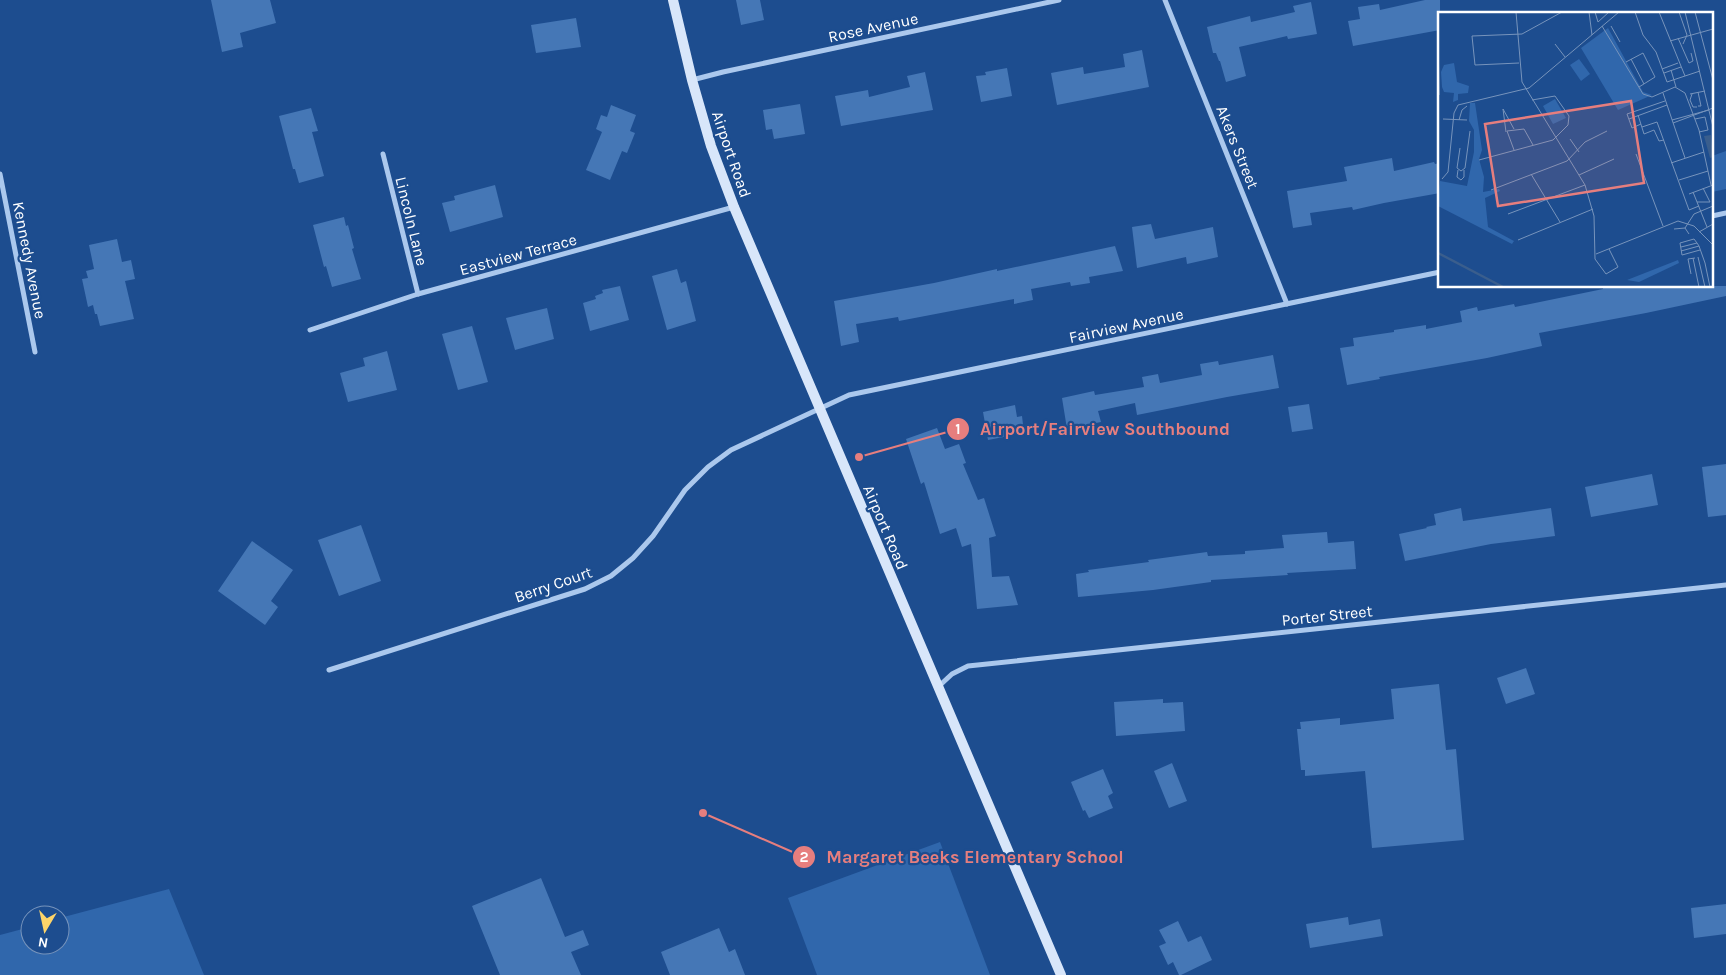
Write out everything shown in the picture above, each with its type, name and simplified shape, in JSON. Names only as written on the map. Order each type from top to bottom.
[{"type":"street","name":"Airport Road","points":[[673,0],[692,80],[711,146],[734,208],[1061,975]]},
{"type":"street","name":"Rose Avenue","points":[[692,80],[1059,0]]},
{"type":"street","name":"Akers Street","points":[[1165,0],[1287,304]]},
{"type":"street","name":"Lincoln Lane","points":[[383,154],[418,294]]},
{"type":"street","name":"Kennedy Avenue","points":[[0,174],[35,352]]},
{"type":"street","name":"Eastview Terrace","points":[[310,330],[418,294],[734,208]]},
{"type":"street","name":"Fairview Avenue","points":[[819,408],[849,395],[1438,272]]},
{"type":"street","name":"Berry Court","points":[[329,670],[585,589],[610,576],[633,558],[653,536],[685,490],[708,467],[731,450],[819,408]]},
{"type":"street","name":"Porter Street","points":[[938,688],[952,674],[968,666],[1726,585]]},
{"type":"shaded area","points":[[1726,151],[1726,189],[1714,192],[1714,155]]},
{"type":"shaded area","points":[[940,842],[990,975],[817,975],[788,898]]},
{"type":"shaded area","points":[[169,889],[204,975],[0,975],[0,935],[20,930],[20,955],[70,955],[70,915]]},
{"type":"building","points":[[211,0],[270,0],[276,23],[240,33],[243,47],[222,52]]},
{"type":"building","points":[[736,0],[760,0],[764,20],[741,25]]},
{"type":"building","points":[[1425,0],[1440,0],[1438,30],[1353,46],[1348,21],[1360,19],[1358,7],[1379,4],[1380,10]]},
{"type":"building","points":[[1311,2],[1317,34],[1288,39],[1287,36],[1239,47],[1246,76],[1226,82],[1220,61],[1216,53],[1213,53],[1207,27],[1250,16],[1251,22],[1295,12],[1293,6]]},
{"type":"building","points":[[576,18],[581,47],[536,53],[531,25]]},
{"type":"building","points":[[1142,50],[1149,87],[1057,105],[1051,73],[1083,67],[1084,74],[1125,67],[1123,54]]},
{"type":"building","points":[[1007,68],[1012,96],[981,102],[976,76],[986,75],[985,72]]},
{"type":"building","points":[[925,72],[933,110],[841,126],[835,96],[868,90],[869,97],[910,87],[907,76]]},
{"type":"building","points":[[800,104],[805,134],[774,139],[772,129],[766,130],[763,110]]},
{"type":"building","points":[[611,105],[636,115],[630,131],[635,133],[627,153],[622,151],[610,180],[586,170],[602,132],[596,129],[601,115],[607,117]]},
{"type":"building","points":[[311,108],[318,131],[312,132],[324,176],[299,183],[295,169],[293,169],[279,116]]},
{"type":"building","points":[[1392,158],[1394,171],[1434,162],[1435,164],[1438,163],[1438,193],[1353,210],[1352,207],[1310,213],[1312,225],[1293,228],[1287,191],[1347,181],[1344,167]]},
{"type":"building","points":[[495,185],[503,217],[450,232],[442,203],[455,200],[454,196]]},
{"type":"building","points":[[344,217],[346,226],[348,225],[354,248],[352,249],[361,279],[332,287],[326,266],[324,267],[313,225]]},
{"type":"building","points":[[1151,224],[1155,239],[1213,227],[1218,257],[1187,264],[1186,257],[1137,268],[1132,227]]},
{"type":"building","points":[[117,239],[122,262],[131,260],[135,279],[125,281],[134,319],[100,326],[93,305],[88,307],[82,279],[88,278],[86,271],[94,269],[89,245]]},
{"type":"building","points":[[1115,246],[1123,271],[1089,277],[1090,283],[1071,286],[1070,282],[1031,289],[1033,300],[1014,304],[1014,299],[899,321],[898,317],[856,324],[859,342],[841,346],[834,301],[934,283],[997,269],[997,271]]},
{"type":"building","points":[[677,269],[681,283],[686,281],[696,321],[667,330],[652,276]]},
{"type":"building","points":[[620,286],[629,320],[590,331],[583,303],[596,299],[595,296],[603,293],[602,290]]},
{"type":"building","points":[[1714,286],[1726,286],[1726,296],[1539,333],[1542,346],[1487,358],[1379,377],[1380,379],[1347,385],[1340,348],[1354,346],[1353,338],[1426,325],[1426,329],[1462,322],[1460,311],[1477,307],[1478,311],[1514,304],[1515,307],[1603,289],[1714,288]]},
{"type":"building","points":[[547,308],[554,339],[515,350],[506,318]]},
{"type":"building","points":[[472,326],[488,382],[458,390],[442,334]]},
{"type":"building","points":[[387,351],[397,390],[348,402],[340,373],[365,366],[363,358]]},
{"type":"building","points":[[1273,355],[1279,388],[1137,415],[1135,403],[1098,411],[1101,422],[1067,429],[1062,398],[1094,391],[1095,395],[1144,387],[1142,377],[1158,374],[1160,383],[1202,375],[1200,364],[1218,361],[1219,365]]},
{"type":"building","points":[[1309,404],[1313,429],[1292,432],[1288,407]]},
{"type":"building","points":[[1015,405],[1017,417],[1022,416],[1024,433],[988,440],[983,412]]},
{"type":"building","points":[[937,428],[945,449],[959,444],[966,463],[963,464],[978,500],[984,498],[996,536],[989,538],[992,577],[1009,576],[1018,605],[977,609],[971,544],[962,547],[956,528],[940,534],[924,482],[921,484],[906,439]]},
{"type":"building","points":[[1726,464],[1726,515],[1708,517],[1702,467]]},
{"type":"building","points":[[1652,474],[1658,505],[1591,517],[1585,487]]},
{"type":"building","points":[[1461,508],[1463,521],[1551,508],[1555,536],[1491,544],[1405,561],[1399,534],[1436,525],[1434,514]]},
{"type":"building","points":[[361,525],[381,581],[339,596],[318,540]]},
{"type":"building","points":[[1327,532],[1328,543],[1354,541],[1356,569],[1211,580],[1211,582],[1153,590],[1078,597],[1076,574],[1089,572],[1088,570],[1207,552],[1208,556],[1245,554],[1245,551],[1284,548],[1282,535]]},
{"type":"building","points":[[252,541],[293,570],[271,601],[278,607],[265,625],[218,591]]},
{"type":"building","points":[[1526,668],[1535,694],[1506,704],[1497,678]]},
{"type":"building","points":[[1439,684],[1446,750],[1456,749],[1464,840],[1372,848],[1365,771],[1305,776],[1305,770],[1301,770],[1297,729],[1301,729],[1300,722],[1340,718],[1340,725],[1394,719],[1391,689]]},
{"type":"building","points":[[1163,699],[1163,703],[1183,702],[1185,731],[1116,736],[1114,702]]},
{"type":"building","points":[[1172,763],[1187,801],[1169,808],[1154,771]]},
{"type":"building","points":[[1103,769],[1113,793],[1108,796],[1113,808],[1089,818],[1085,810],[1083,811],[1071,782]]},
{"type":"building","points":[[541,878],[565,937],[583,930],[589,945],[571,952],[581,975],[500,975],[472,906]]},
{"type":"building","points":[[1726,904],[1726,934],[1694,938],[1691,908]]},
{"type":"building","points":[[1348,917],[1349,925],[1380,919],[1383,936],[1310,948],[1306,924]]},
{"type":"building","points":[[1178,921],[1188,942],[1201,936],[1212,960],[1181,975],[1179,975],[1173,962],[1168,965],[1159,946],[1166,943],[1159,930]]},
{"type":"building","points":[[719,928],[729,952],[735,949],[745,975],[670,975],[661,952]]},
{"type":"place","name":"Airport/Fairview Southbound","points":[[859,457]]},
{"type":"place","name":"Margaret Beeks Elementary School","points":[[703,813]]}]
